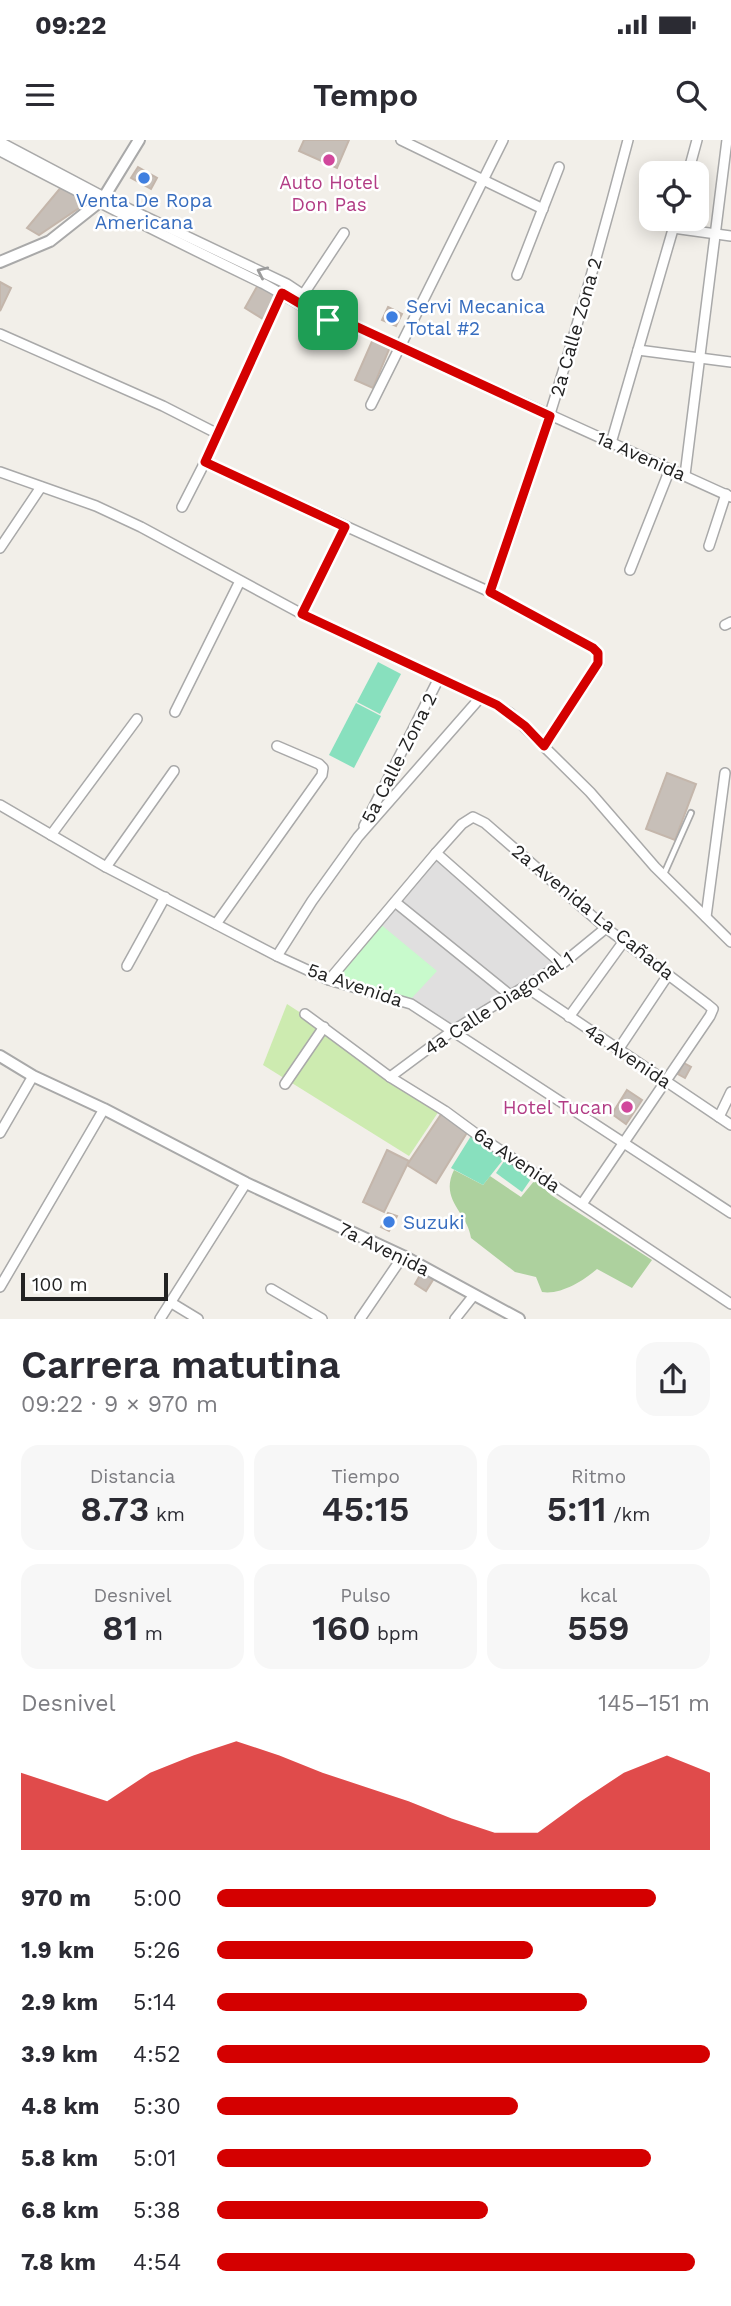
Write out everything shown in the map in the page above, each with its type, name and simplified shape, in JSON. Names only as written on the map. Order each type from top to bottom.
[{"type":"street","points":[[0,262],[50,241],[101,200],[139,140]]},
{"type":"street","points":[[401,140],[414,142],[543,209]]},
{"type":"street","points":[[371,405],[503,140]]},
{"type":"street","name":"2a Calle Zona 2","points":[[490,592],[550,416],[598,255],[628,140]]},
{"type":"street","points":[[691,161],[697,140]]},
{"type":"street","points":[[685,475],[727,140]]},
{"type":"street","points":[[0,142],[101,200],[287,284],[301,298]]},
{"type":"street","points":[[0,151],[282,293],[301,298]]},
{"type":"street","points":[[517,275],[559,167]]},
{"type":"street","points":[[611,443],[673,231]]},
{"type":"street","points":[[704,231],[731,236]]},
{"type":"street","points":[[301,298],[344,233]]},
{"type":"street","points":[[183,507],[287,284]]},
{"type":"street","name":"1a Avenida","points":[[301,298],[399,347],[729,496]]},
{"type":"street","points":[[0,334],[163,406],[218,434]]},
{"type":"street","points":[[638,350],[731,362]]},
{"type":"street","points":[[205,462],[490,592],[593,648],[598,653],[598,663],[544,746]]},
{"type":"street","points":[[630,570],[670,469]]},
{"type":"street","points":[[0,472],[96,506],[141,527],[302,614],[510,713],[590,792],[664,875],[731,942]]},
{"type":"street","points":[[0,548],[41,487]]},
{"type":"street","points":[[709,546],[729,496]]},
{"type":"street","points":[[302,614],[345,527]]},
{"type":"street","points":[[175,712],[240,580]]},
{"type":"street","name":"5a Calle Zona 2","points":[[359,837],[439,678]]},
{"type":"street","points":[[277,956],[318,892],[359,837],[480,698]]},
{"type":"street","points":[[51,835],[137,719]]},
{"type":"street","points":[[216,924],[322,775],[323,768],[319,764],[277,746]]},
{"type":"street","points":[[106,867],[174,771]]},
{"type":"street","points":[[706,917],[725,773]]},
{"type":"street","name":"5a Avenida","points":[[0,805],[106,867],[277,956],[328,980],[411,1004],[731,1213]]},
{"type":"street","name":"2a Avenida La Cañada","points":[[436,853],[462,824],[473,817],[485,822],[606,928],[713,1009],[665,1081]]},
{"type":"street","points":[[328,980],[436,853],[562,964]]},
{"type":"street","points":[[127,966],[165,897]]},
{"type":"street","points":[[395,902],[510,995]]},
{"type":"street","name":"4a Calle Diagonal 1","points":[[390,1077],[452,1031],[562,964],[606,928]]},
{"type":"street","points":[[569,1017],[624,941]]},
{"type":"street","points":[[618,1050],[668,975]]},
{"type":"street","name":"4a Avenida","points":[[526,987],[731,1125]]},
{"type":"street","name":"6a Avenida","points":[[305,1014],[390,1077],[445,1111],[731,1304]]},
{"type":"street","points":[[285,1084],[324,1027]]},
{"type":"street","points":[[0,1056],[33,1076],[104,1109],[247,1183],[160,1319]]},
{"type":"street","points":[[0,1133],[33,1076]]},
{"type":"street","points":[[582,1204],[665,1081]]},
{"type":"street","points":[[719,1117],[731,1092]]},
{"type":"street","points":[[0,1287],[104,1109]]},
{"type":"street","name":"7a Avenida","points":[[247,1183],[403,1256],[519,1319]]},
{"type":"street","points":[[360,1319],[403,1256]]},
{"type":"street","points":[[271,1289],[322,1319]]},
{"type":"street","points":[[455,1319],[474,1295]]},
{"type":"street","points":[[170,1302],[198,1319]]},
{"type":"lane","points":[[664,875],[691,813]]},
{"type":"shaded area","points":[[436,857],[562,968],[456,1030],[410,1000],[379,923]]},
{"type":"green space","points":[[378,662],[401,674],[380,714],[357,702]]},
{"type":"green space","points":[[356,703],[381,716],[354,768],[329,755]]},
{"type":"green space","points":[[379,923],[437,971],[410,1000],[331,980]]},
{"type":"green space","points":[[287,1004],[443,1105],[409,1156],[263,1065]]},
{"type":"green space","points":[[476,1128],[510,1151],[483,1185],[451,1168]]},
{"type":"green space","points":[[507,1157],[533,1176],[522,1192],[496,1173]]},
{"type":"green space","points":[[454,1170],[483,1185],[490,1176],[521,1197],[535,1180],[551,1195],[652,1260],[632,1288],[597,1269],[564,1289],[542,1292],[536,1277],[515,1272],[471,1238],[450,1190]]},
{"type":"building","name":"Auto Hotel Don Pas","points":[[304,140],[349,140],[337,168],[299,151]]},
{"type":"building","name":"Venta De Ropa Americana","points":[[138,167],[157,178],[151,189],[131,178]]},
{"type":"building","points":[[62,186],[88,202],[39,235],[27,228]]},
{"type":"building","points":[[0,282],[11,288],[0,311]]},
{"type":"building","points":[[259,283],[277,294],[263,319],[245,308]]},
{"type":"building","name":"Servi Mecanica Total #2","points":[[388,307],[402,314],[396,326],[382,320]]},
{"type":"building","points":[[373,339],[390,347],[373,388],[355,380]]},
{"type":"building","points":[[667,773],[696,784],[675,840],[646,829]]},
{"type":"building","points":[[684,1063],[691,1067],[685,1078],[678,1074]]},
{"type":"building","name":"Hotel Tucan","points":[[627,1090],[642,1100],[626,1124],[612,1114]]},
{"type":"building","points":[[442,1113],[468,1131],[436,1183],[407,1165]]},
{"type":"building","points":[[387,1150],[409,1161],[384,1212],[363,1202]]},
{"type":"building","name":"Suzuki","points":[[388,1213],[397,1216],[389,1231],[381,1227]]},
{"type":"building","points":[[424,1268],[436,1275],[426,1291],[415,1284]]},
{"type":"place","name":"Auto Hotel Don Pas","points":[[329,160]]},
{"type":"place","name":"Venta De Ropa Americana","points":[[144,178]]},
{"type":"place","name":"Servi Mecanica Total #2","points":[[392,317]]},
{"type":"place","name":"Hotel Tucan","points":[[627,1107]]},
{"type":"place","name":"Suzuki","points":[[389,1222]]},
{"type":"route","points":[[282,293],[328,320],[341,320],[353,325],[550,416],[490,592],[598,653],[598,663],[544,746],[525,726],[497,705],[302,614],[345,527],[205,462],[282,293]]}]
